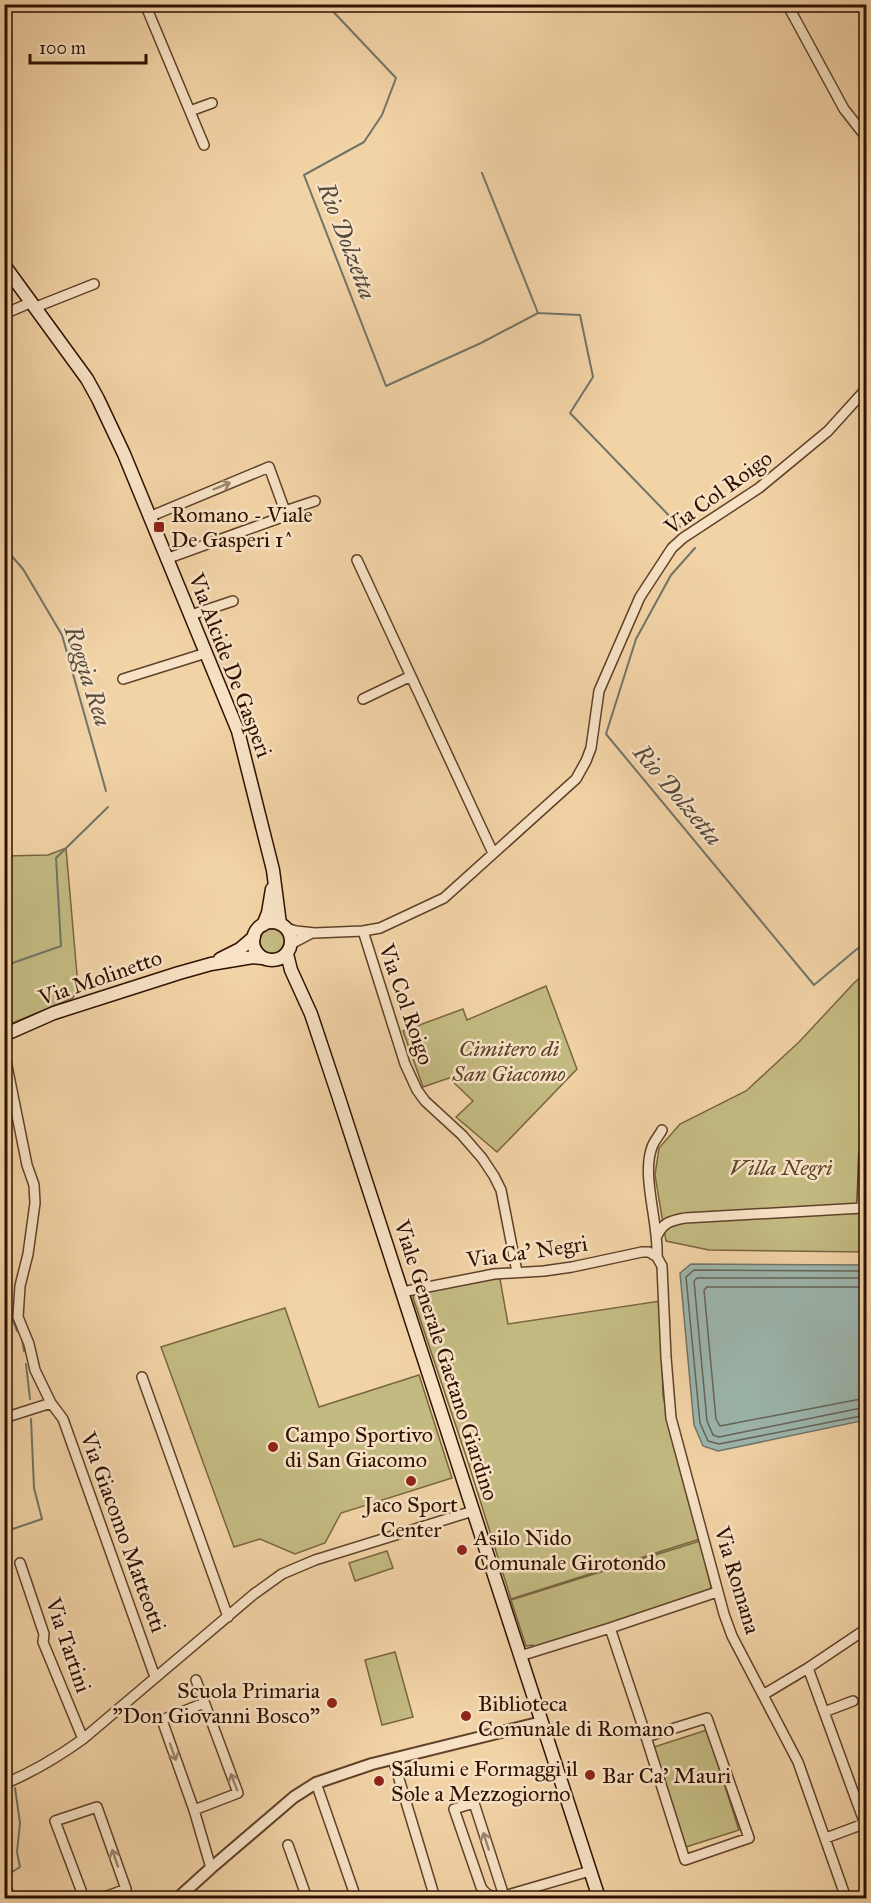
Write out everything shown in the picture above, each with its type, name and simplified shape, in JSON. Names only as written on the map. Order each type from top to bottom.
[{"type":"main road","name":"Via Alcide De Gasperi","points":[[4,264],[87,379],[124,454],[238,731],[273,870],[283,926]]},
{"type":"main road","name":"Via Alcide De Gasperi","points":[[263,925],[268,913],[273,870]]},
{"type":"main road","points":[[268,922],[283,926],[290,933],[289,949],[277,960],[266,959],[255,949],[254,937],[258,928],[268,922]]},
{"type":"main road","name":"Via Molinetto","points":[[211,964],[240,950],[254,937]]},
{"type":"main road","name":"Viale Generale Gaetano Giardino","points":[[289,949],[291,970],[308,1007],[599,1899]]},
{"type":"main road","name":"Via Molinetto","points":[[4,1035],[54,1012],[211,964],[254,957],[266,959]]},
{"type":"main road","name":"Viale Generale Gaetano Giardino","points":[[266,959],[284,972],[308,1007]]},
{"type":"street","points":[[4,8],[13,4]]},
{"type":"street","points":[[145,4],[204,145]]},
{"type":"street","points":[[787,4],[844,110],[867,137]]},
{"type":"street","points":[[190,111],[212,103]]},
{"type":"street","points":[[4,314],[94,284]]},
{"type":"street","name":"Via Col Roigo","points":[[283,926],[312,933],[363,931],[380,928],[444,898],[576,779],[591,748],[599,691],[640,597],[672,548],[683,538],[759,488],[828,431],[867,389]]},
{"type":"street","points":[[148,517],[269,467],[285,511],[282,519],[166,559]]},
{"type":"street","points":[[285,511],[315,501]]},
{"type":"street","points":[[357,560],[493,853]]},
{"type":"street","points":[[191,615],[233,602]]},
{"type":"street","points":[[123,679],[206,653]]},
{"type":"street","points":[[363,699],[411,676]]},
{"type":"street","name":"Via Col Roigo","points":[[363,931],[405,1064],[417,1090],[425,1101],[462,1135],[482,1158],[501,1190],[517,1272]]},
{"type":"street","name":"Via Col Roigo","points":[[289,949],[312,933]]},
{"type":"street","name":"Via Giacomo Matteotti","points":[[4,1051],[24,1154],[34,1185],[35,1203],[28,1254],[20,1286],[18,1317],[29,1344],[35,1370],[51,1403],[63,1419],[155,1677]]},
{"type":"street","name":"Via Romana","points":[[662,1131],[652,1146],[648,1164],[657,1236],[657,1257],[664,1277],[666,1357],[671,1418],[717,1592],[732,1636],[798,1762],[846,1899]]},
{"type":"street","points":[[657,1236],[661,1227],[668,1221],[685,1218],[864,1208],[864,1154],[867,1144]]},
{"type":"street","name":"Via Ca' Negri","points":[[402,1292],[517,1272],[563,1268],[642,1252],[649,1252],[657,1257]]},
{"type":"street","points":[[142,1377],[228,1617]]},
{"type":"street","points":[[4,1418],[51,1403]]},
{"type":"street","points":[[4,1784],[54,1760],[83,1739],[263,1586],[292,1569],[473,1510]]},
{"type":"street","name":"Via Tartini","points":[[20,1563],[44,1634],[43,1642],[83,1739]]},
{"type":"street","points":[[520,1656],[717,1592]]},
{"type":"street","points":[[610,1628],[686,1860],[749,1838],[707,1718],[646,1737]]},
{"type":"street","points":[[763,1695],[865,1634]]},
{"type":"street","points":[[808,1668],[866,1824],[826,1838]]},
{"type":"street","points":[[194,1810],[238,1793],[196,1680]]},
{"type":"street","points":[[824,1712],[853,1701]]},
{"type":"street","points":[[204,1703],[162,1720],[194,1810],[211,1868]]},
{"type":"street","points":[[178,1899],[294,1797],[316,1783],[337,1774],[542,1722]]},
{"type":"street","points":[[393,1759],[435,1899]]},
{"type":"street","points":[[316,1783],[356,1899]]},
{"type":"street","points":[[504,1896],[474,1803],[454,1809],[481,1887],[484,1893],[492,1897],[504,1896],[590,1871]]},
{"type":"street","points":[[84,1899],[55,1821],[97,1807],[126,1889],[102,1899]]},
{"type":"street","points":[[288,1845],[307,1899]]},
{"type":"green space","points":[[66,848],[78,986],[73,998],[5,1026],[5,856],[48,855]]},
{"type":"green space","points":[[272,929],[280,933],[284,941],[280,949],[272,953],[264,949],[260,941],[264,933]]},
{"type":"green space","name":"Villa Negri","points":[[866,972],[866,1252],[709,1250],[666,1241],[655,1175],[659,1148],[680,1124],[746,1091],[799,1042]]},
{"type":"green space","name":"Cimitero di San Giacomo","points":[[546,986],[577,1069],[497,1152],[456,1117],[473,1101],[449,1078],[423,1087],[403,1031],[463,1009],[467,1020]]},
{"type":"green space","points":[[500,1279],[508,1324],[660,1301],[663,1396],[700,1539],[511,1599],[413,1298],[414,1294]]},
{"type":"green space","points":[[285,1308],[319,1407],[419,1375],[452,1478],[341,1513],[325,1543],[295,1554],[260,1539],[234,1547],[161,1347]]},
{"type":"green space","points":[[700,1541],[711,1587],[708,1591],[534,1648],[533,1645],[526,1646],[511,1600]]},
{"type":"green space","points":[[387,1551],[393,1568],[355,1581],[349,1563]]},
{"type":"green space","points":[[395,1652],[413,1717],[382,1725],[365,1660]]},
{"type":"green space","points":[[707,1730],[739,1830],[686,1847],[654,1747]]},
{"type":"water","points":[[691,1264],[866,1265],[866,1420],[718,1451],[703,1446],[694,1425],[680,1273]]},
{"type":"waterway","name":"Rio Dolzetta","points":[[326,4],[396,78],[382,115],[364,142],[304,175],[386,386],[481,343],[538,313]]},
{"type":"waterway","name":"Rio Dolzetta","points":[[482,173],[538,313],[580,315],[593,377],[570,413],[680,527]]},
{"type":"waterway","name":"Roggia Rea","points":[[4,547],[23,569],[62,635],[106,791]]},
{"type":"waterway","name":"Rio Dolzetta","points":[[695,548],[671,575],[636,639],[606,734],[814,985],[866,943]]},
{"type":"waterway","name":"Roggia Rea","points":[[4,966],[61,946],[56,858],[108,807]]},
{"type":"waterway","name":"Roggia Rea","points":[[4,1297],[17,1331]]},
{"type":"waterway","name":"Roggia Rea","points":[[22,1338],[24,1351]]},
{"type":"waterway","name":"Roggia Rea","points":[[26,1364],[30,1399]]},
{"type":"waterway","name":"Roggia Rea","points":[[4,1532],[42,1519],[34,1488],[31,1419]]},
{"type":"waterway","name":"Roggia Rea","points":[[14,1898],[9,1874],[20,1867],[17,1852],[20,1823],[15,1788]]},
{"type":"place","name":"Romano - Viale De Gasperi 1^","points":[[159,527]]},
{"type":"place","name":"Campo Sportivo di San Giacomo","points":[[273,1447]]},
{"type":"place","name":"Jaco Sport Center","points":[[411,1481]]},
{"type":"place","name":"Asilo Nido Comunale Girotondo","points":[[462,1550]]},
{"type":"place","name":"Scuola Primaria \"Don Giovanni Bosco\"","points":[[332,1703]]},
{"type":"place","name":"Biblioteca Comunale di Romano","points":[[466,1716]]},
{"type":"place","name":"Bar Ca' Mauri","points":[[590,1775]]},
{"type":"place","name":"Salumi e Formaggi il Sole a Mezzogiorno","points":[[379,1781]]}]
